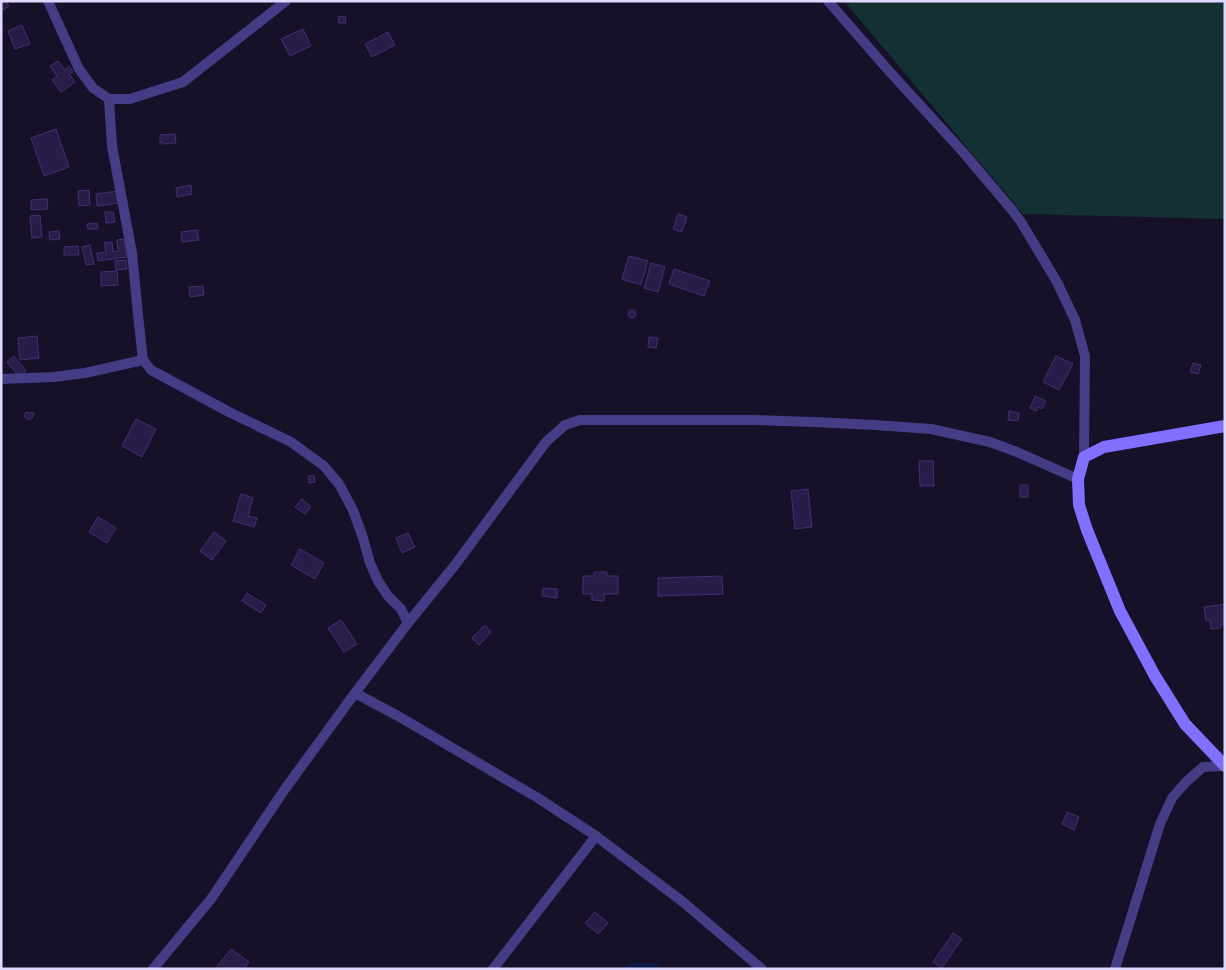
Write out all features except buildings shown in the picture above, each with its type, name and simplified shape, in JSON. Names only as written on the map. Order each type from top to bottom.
[{"type":"street","points":[[48,1],[79,69],[93,88],[109,100],[130,99],[183,82],[286,1]]},
{"type":"street","points":[[828,1],[1012,210],[1057,282],[1074,320],[1085,356],[1084,457],[1078,479],[1080,505],[1087,530],[1120,611],[1155,676],[1185,724],[1225,766]]},
{"type":"street","points":[[109,100],[112,146],[132,252],[143,360],[152,370],[229,412],[291,442],[324,466],[339,484],[353,510],[378,582],[401,609],[408,623]]},
{"type":"street","points":[[1,379],[54,377],[85,373],[143,360]]},
{"type":"street","points":[[153,969],[210,899],[285,789],[408,623],[455,565],[546,442],[565,425],[580,420],[754,420],[875,425],[931,430],[990,442],[1078,479]]},
{"type":"street","points":[[1084,457],[1104,447],[1225,426]]},
{"type":"street","points":[[355,693],[531,793],[596,836],[684,902],[762,969]]},
{"type":"street","points":[[1115,969],[1160,824],[1172,798],[1203,767],[1225,766]]},
{"type":"street","points":[[493,969],[596,836]]},
{"type":"green space","points":[[844,1],[1225,1],[1225,219],[1023,214]]},
{"type":"water","points":[[632,963],[659,963],[658,969],[622,969]]}]
